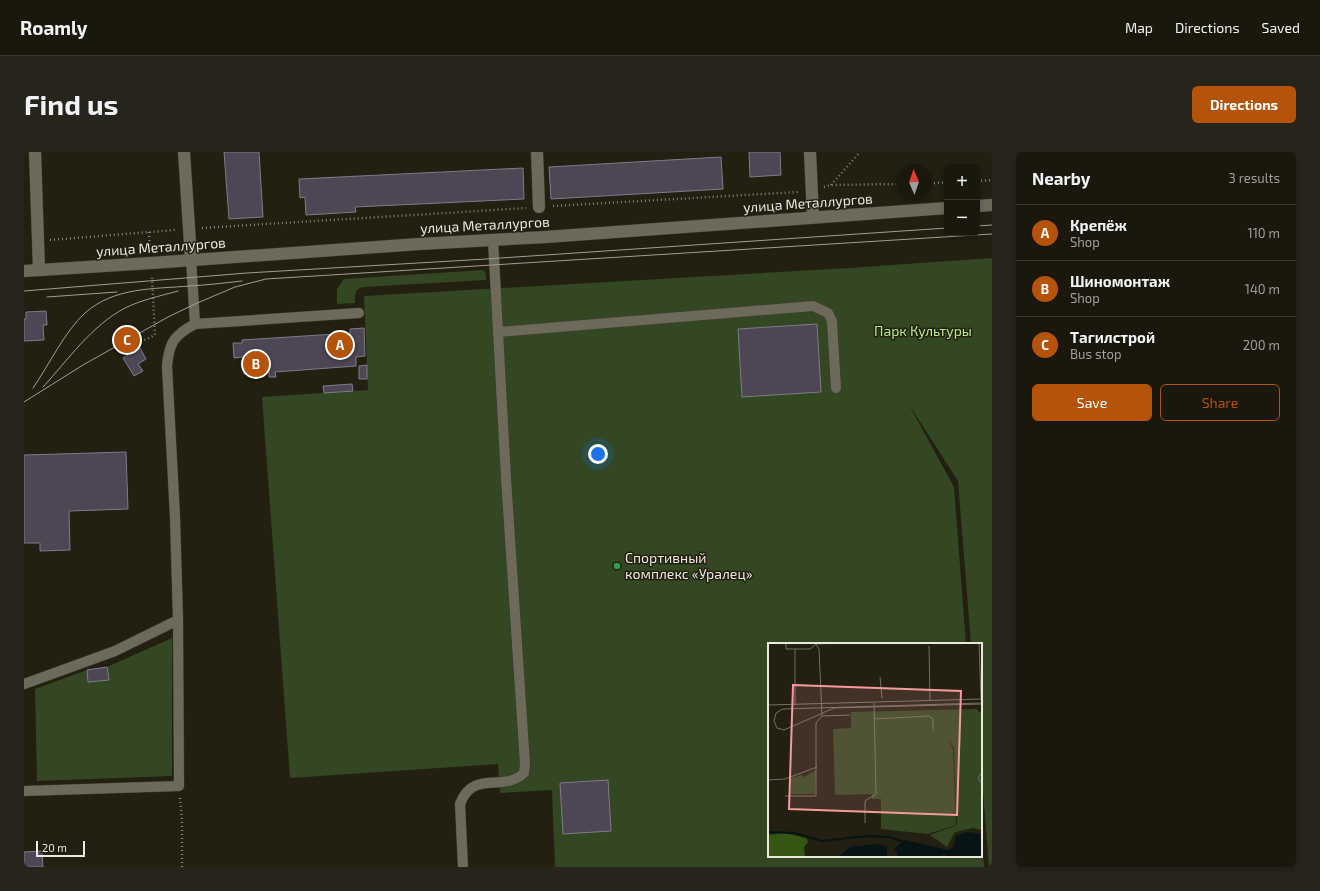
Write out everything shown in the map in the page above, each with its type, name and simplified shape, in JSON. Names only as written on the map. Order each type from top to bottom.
[{"type":"main road","points":[[35,152],[39,270]]},
{"type":"main road","points":[[184,152],[191,260]]},
{"type":"main road","points":[[537,152],[539,207]]},
{"type":"main road","points":[[810,152],[813,218]]},
{"type":"main road","points":[[980,206],[992,205]]},
{"type":"main road","name":"улица Металлургов","points":[[24,271],[944,208]]},
{"type":"lane","points":[[463,867],[460,804],[463,796],[475,785],[509,781],[519,778],[524,773],[525,764],[506,478],[493,240]]},
{"type":"lane","points":[[191,260],[195,324]]},
{"type":"lane","points":[[498,332],[813,306],[828,313],[832,321],[836,388]]},
{"type":"lane","points":[[24,791],[179,786],[178,620],[175,517],[167,366],[169,348],[173,340],[195,324],[359,313]]},
{"type":"lane","points":[[24,684],[115,650],[178,620]]},
{"type":"path","points":[[831,185],[860,152]]},
{"type":"path","points":[[980,181],[992,180]]},
{"type":"path","points":[[932,183],[944,182]]},
{"type":"path","points":[[38,242],[190,229],[812,191],[831,185],[896,184]]},
{"type":"path","points":[[130,347],[155,335],[149,232]]},
{"type":"path","points":[[179,786],[182,820],[182,867]]},
{"type":"green space","name":"Спортивный комплекс «Уралец»","points":[[992,258],[992,867],[989,867],[982,778],[982,643],[971,643],[958,481],[908,403],[954,487],[966,643],[768,643],[768,857],[982,857],[982,840],[984,867],[555,867],[552,790],[500,793],[498,764],[290,778],[262,397],[368,390],[364,296],[849,268]]},
{"type":"green space","points":[[483,270],[486,274],[486,280],[363,287],[357,291],[355,295],[355,303],[337,304],[337,289],[344,279]]},
{"type":"green space","points":[[172,638],[172,776],[37,781],[35,689],[87,670],[88,682],[108,680],[107,667]]},
{"type":"building","points":[[224,152],[259,152],[263,217],[229,219]]},
{"type":"building","points":[[749,152],[780,152],[781,175],[750,177]]},
{"type":"building","points":[[721,157],[723,189],[551,199],[549,167]]},
{"type":"building","points":[[523,168],[524,199],[355,207],[356,212],[306,215],[305,197],[300,198],[299,179]]},
{"type":"building","points":[[46,311],[47,325],[43,325],[44,340],[24,341],[24,319],[26,319],[26,312]]},
{"type":"building","points":[[817,324],[821,392],[742,397],[738,329]]},
{"type":"building","points":[[364,328],[365,356],[356,357],[356,366],[275,372],[276,377],[269,377],[269,372],[244,374],[243,357],[234,358],[233,343],[242,343],[242,340],[336,334],[336,338],[350,337],[350,329]]},
{"type":"building","points":[[140,348],[146,359],[138,364],[143,371],[134,376],[123,358]]},
{"type":"building","points":[[367,365],[367,379],[359,379],[359,366]]},
{"type":"building","points":[[352,384],[353,391],[324,393],[323,386]]},
{"type":"building","points":[[126,452],[128,509],[69,511],[70,550],[40,551],[40,543],[24,543],[24,455]]},
{"type":"building","points":[[107,667],[109,680],[88,682],[87,670]]},
{"type":"building","points":[[608,780],[611,831],[563,834],[560,783]]},
{"type":"building","points":[[42,851],[43,867],[24,867],[24,852]]},
{"type":"tram line","points":[[980,226],[992,225]]},
{"type":"tram line","points":[[24,291],[247,273],[486,259],[944,228]]},
{"type":"tram line","points":[[24,402],[83,365],[168,317],[235,287],[266,279],[992,234]]},
{"type":"tram line","points":[[33,388],[71,329],[78,320],[96,304],[109,298],[135,291],[242,281]]},
{"type":"tram line","points":[[43,387],[81,344],[101,324],[113,315],[125,308],[151,298],[178,291]]},
{"type":"tram line","points":[[47,297],[117,292]]},
{"type":"place","name":"Тагилстрой","points":[[127,340]]},
{"type":"place","name":"Крепёж","points":[[340,345]]},
{"type":"place","name":"Шиномонтаж","points":[[256,364]]},
{"type":"place","name":"Спортивный комплекс «Уралец»","points":[[617,566]]},
{"type":"park label","name":"Парк Культуры","points":[[923,331]]}]
